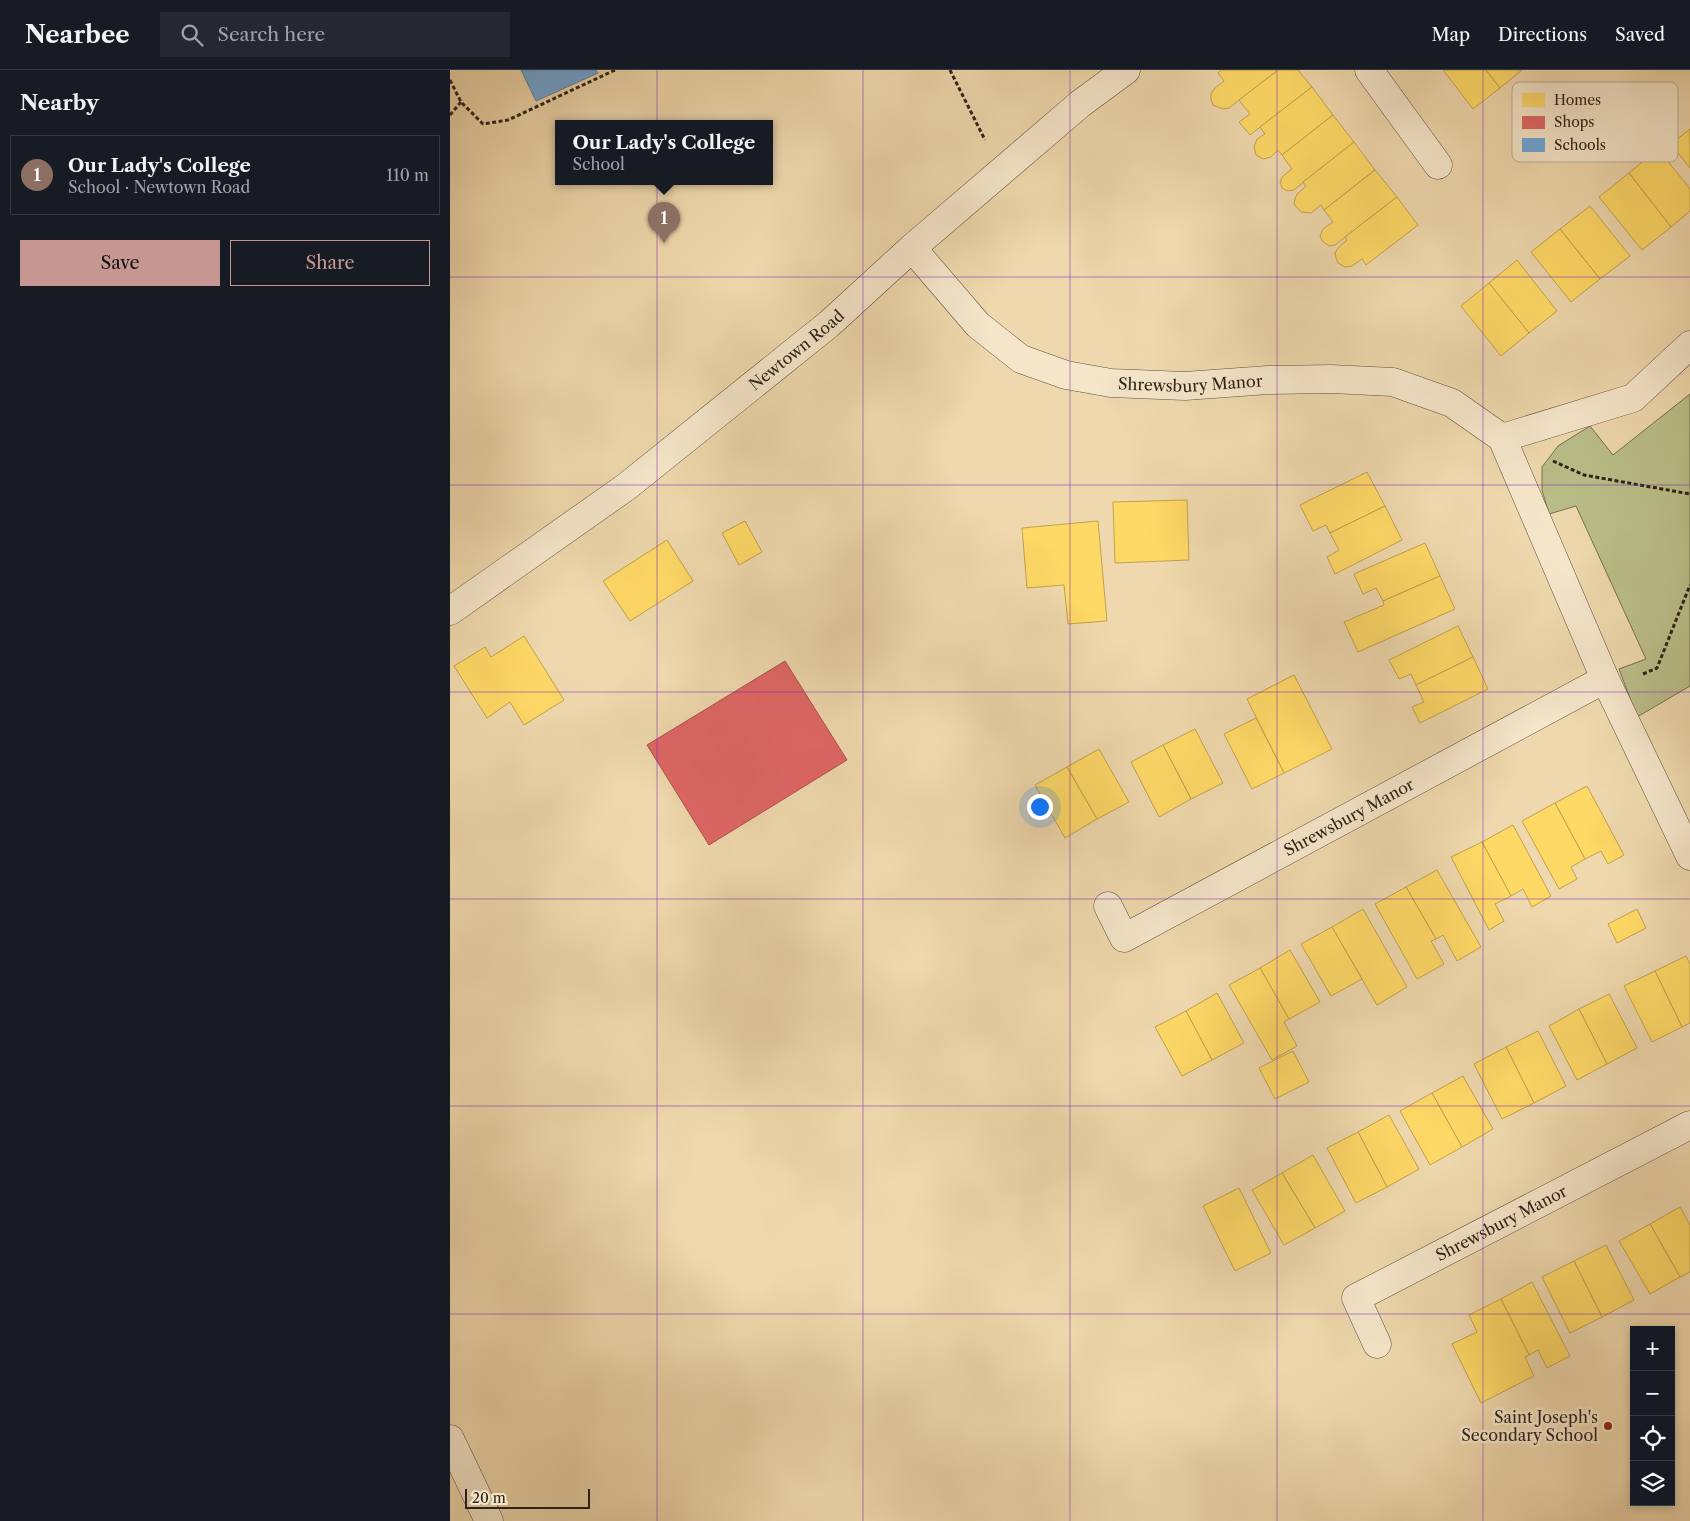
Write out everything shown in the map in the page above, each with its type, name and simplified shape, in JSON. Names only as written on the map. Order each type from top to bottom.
[{"type":"street","name":"Newtown Road","points":[[450,611],[626,487],[829,324],[912,248],[1002,171],[1091,81],[1126,70]]},
{"type":"street","points":[[1369,70],[1438,165]]},
{"type":"street","name":"Shrewsbury Manor","points":[[912,248],[985,330],[1021,359],[1066,375],[1111,383],[1185,386],[1268,380],[1331,379],[1393,382],[1452,403],[1502,438]]},
{"type":"street","points":[[1690,345],[1633,398],[1502,438],[1608,684],[1690,856]]},
{"type":"street","name":"Shrewsbury Manor","points":[[1108,906],[1124,938],[1608,684]]},
{"type":"street","name":"Shrewsbury Manor","points":[[1377,1344],[1356,1298],[1690,1125]]},
{"type":"street","points":[[450,1439],[489,1521]]},
{"type":"path","points":[[450,80],[461,102],[482,124],[508,120],[615,70]]},
{"type":"path","points":[[950,70],[1002,171]]},
{"type":"path","points":[[450,115],[461,102]]},
{"type":"path","points":[[1502,438],[1584,475],[1690,494]]},
{"type":"path","points":[[1608,684],[1657,668],[1690,585]]},
{"type":"green space","points":[[1690,394],[1690,686],[1637,717],[1619,669],[1646,659],[1576,506],[1549,514],[1542,490],[1542,467],[1558,446],[1590,426],[1613,455]]},
{"type":"building: Homes","points":[[1221,70],[1278,70],[1229,108],[1223,109],[1213,105],[1211,99],[1214,89],[1224,81],[1218,73]]},
{"type":"building: Homes","points":[[1278,70],[1298,70],[1312,87],[1250,135],[1239,122],[1250,114],[1239,100]]},
{"type":"building: Homes","points":[[1443,70],[1486,70],[1500,88],[1473,109]]},
{"type":"building: Homes","points":[[1486,70],[1522,70],[1500,88]]},
{"type":"building: Homes","points":[[1312,87],[1333,115],[1282,155],[1278,150],[1271,157],[1263,159],[1256,155],[1254,147],[1257,139],[1265,134],[1260,127]]},
{"type":"building: Homes","points":[[1333,115],[1354,142],[1294,190],[1287,191],[1282,188],[1280,182],[1283,176],[1292,169],[1282,155]]},
{"type":"building: Homes","points":[[1690,129],[1690,168],[1678,153],[1678,138]]},
{"type":"building: Homes","points":[[1354,142],[1375,170],[1324,210],[1321,205],[1311,213],[1301,212],[1294,204],[1297,194],[1306,186],[1303,182]]},
{"type":"building: Homes","points":[[1642,162],[1668,162],[1690,189],[1690,211],[1671,227],[1629,173]]},
{"type":"building: Homes","points":[[1375,170],[1397,197],[1335,245],[1329,246],[1323,242],[1320,236],[1323,229],[1333,222],[1324,210]]},
{"type":"building: Homes","points":[[1629,173],[1671,227],[1642,250],[1599,197]]},
{"type":"building: Homes","points":[[1397,197],[1418,225],[1366,265],[1362,259],[1352,266],[1345,267],[1338,263],[1335,253],[1347,240],[1345,237]]},
{"type":"building: Homes","points":[[1590,206],[1630,256],[1600,279],[1560,229]]},
{"type":"building: Homes","points":[[1560,229],[1600,279],[1571,302],[1531,252]]},
{"type":"building: Homes","points":[[1517,260],[1557,311],[1529,333],[1489,283]]},
{"type":"building: Homes","points":[[1489,283],[1529,333],[1501,356],[1461,306]]},
{"type":"building: Homes","points":[[1367,472],[1385,506],[1330,533],[1326,525],[1313,531],[1300,505]]},
{"type":"building: Homes","points":[[1187,500],[1189,560],[1115,563],[1113,502]]},
{"type":"building: Homes","points":[[1385,506],[1402,540],[1335,574],[1327,557],[1339,550],[1330,533]]},
{"type":"building: Homes","points":[[745,521],[762,552],[739,565],[722,533]]},
{"type":"building: Homes","points":[[1098,521],[1107,621],[1068,624],[1064,585],[1027,588],[1022,528]]},
{"type":"building: Homes","points":[[667,540],[693,581],[630,621],[603,581]]},
{"type":"building: Homes","points":[[1425,543],[1440,576],[1383,601],[1376,588],[1363,594],[1354,574]]},
{"type":"building: Homes","points":[[1440,576],[1455,609],[1358,652],[1344,622],[1384,605],[1383,601]]},
{"type":"building: Homes","points":[[1458,626],[1473,657],[1416,685],[1411,674],[1399,679],[1389,660]]},
{"type":"building: Homes","points":[[524,636],[564,700],[524,725],[510,702],[487,718],[454,666],[485,647],[491,657]]},
{"type":"building: Homes","points":[[1473,657],[1488,689],[1420,723],[1412,707],[1424,702],[1416,685]]},
{"type":"building: Homes","points":[[1294,675],[1332,749],[1284,773],[1247,699]]},
{"type":"building: Homes","points":[[1256,718],[1284,773],[1252,789],[1224,734]]},
{"type":"building: Homes","points":[[1195,729],[1223,783],[1191,799],[1163,745]]},
{"type":"building: Homes","points":[[1163,745],[1191,799],[1159,817],[1131,762]]},
{"type":"building: Homes","points":[[1099,749],[1129,802],[1097,819],[1067,767]]},
{"type":"building: Homes","points":[[1067,767],[1097,819],[1065,838],[1035,785]]},
{"type":"building: Homes","points":[[1587,786],[1624,855],[1608,864],[1601,851],[1585,859],[1555,803]]},
{"type":"building: Homes","points":[[1555,803],[1585,859],[1571,867],[1577,879],[1559,889],[1522,821]]},
{"type":"building: Homes","points":[[1513,825],[1551,896],[1532,907],[1523,889],[1511,896],[1482,842]]},
{"type":"building: Homes","points":[[1482,842],[1511,896],[1495,904],[1504,921],[1489,930],[1451,857]]},
{"type":"building: Homes","points":[[1437,870],[1481,947],[1457,961],[1443,935],[1436,939],[1406,887]]},
{"type":"building: Homes","points":[[1406,887],[1436,939],[1431,941],[1444,964],[1417,979],[1375,904]]},
{"type":"building: Homes","points":[[1363,909],[1407,987],[1377,1005],[1332,927]]},
{"type":"building: Homes","points":[[1637,909],[1646,928],[1617,943],[1608,924]]},
{"type":"building: Homes","points":[[1332,927],[1362,979],[1331,996],[1301,944]]},
{"type":"building: Homes","points":[[1290,950],[1320,1002],[1289,1019],[1260,968]]},
{"type":"building: Homes","points":[[1686,956],[1690,964],[1690,1023],[1682,1027],[1655,971]]},
{"type":"building: Homes","points":[[1260,968],[1289,1019],[1284,1022],[1297,1046],[1272,1060],[1229,985]]},
{"type":"building: Homes","points":[[1655,971],[1682,1027],[1652,1042],[1624,986]]},
{"type":"building: Homes","points":[[1217,993],[1244,1043],[1212,1060],[1186,1011]]},
{"type":"building: Homes","points":[[1609,994],[1637,1048],[1607,1064],[1579,1009]]},
{"type":"building: Homes","points":[[1579,1009],[1607,1064],[1577,1080],[1549,1026]]},
{"type":"building: Homes","points":[[1186,1011],[1212,1060],[1182,1076],[1155,1027]]},
{"type":"building: Homes","points":[[1538,1031],[1566,1086],[1534,1103],[1506,1047]]},
{"type":"building: Homes","points":[[1506,1047],[1534,1103],[1502,1119],[1474,1064]]},
{"type":"building: Homes","points":[[1293,1051],[1309,1082],[1275,1099],[1259,1068]]},
{"type":"building: Homes","points":[[1463,1076],[1493,1129],[1462,1147],[1432,1093]]},
{"type":"building: Homes","points":[[1432,1093],[1462,1147],[1430,1165],[1400,1111]]},
{"type":"building: Homes","points":[[1389,1115],[1419,1169],[1387,1187],[1358,1132]]},
{"type":"building: Homes","points":[[1358,1132],[1387,1187],[1356,1203],[1327,1148]]},
{"type":"building: Homes","points":[[1313,1155],[1345,1211],[1315,1228],[1282,1173]]},
{"type":"building: Homes","points":[[1282,1173],[1315,1228],[1284,1245],[1252,1190]]},
{"type":"building: Homes","points":[[1239,1188],[1271,1253],[1235,1271],[1203,1206]]},
{"type":"building: Homes","points":[[1680,1207],[1690,1225],[1690,1272],[1680,1277],[1650,1224]]},
{"type":"building: Homes","points":[[1650,1224],[1680,1277],[1650,1294],[1619,1241]]},
{"type":"building: Homes","points":[[1606,1245],[1634,1300],[1602,1317],[1574,1261]]},
{"type":"building: Homes","points":[[1574,1261],[1602,1317],[1570,1333],[1542,1277]]},
{"type":"building: Homes","points":[[1532,1282],[1570,1356],[1547,1368],[1538,1350],[1529,1355],[1501,1299]]},
{"type":"building: Homes","points":[[1501,1299],[1529,1355],[1525,1357],[1534,1376],[1481,1403],[1452,1344],[1477,1332],[1469,1315]]},
{"type":"building: Shops","points":[[785,661],[847,760],[709,845],[647,745]]},
{"type":"building: Schools","points":[[521,70],[596,70],[598,73],[536,101]]},
{"type":"place","name":"Our Lady's College","points":[[664,243]]},
{"type":"place","name":"Saint Joseph's Secondary School","points":[[1608,1426]]}]
